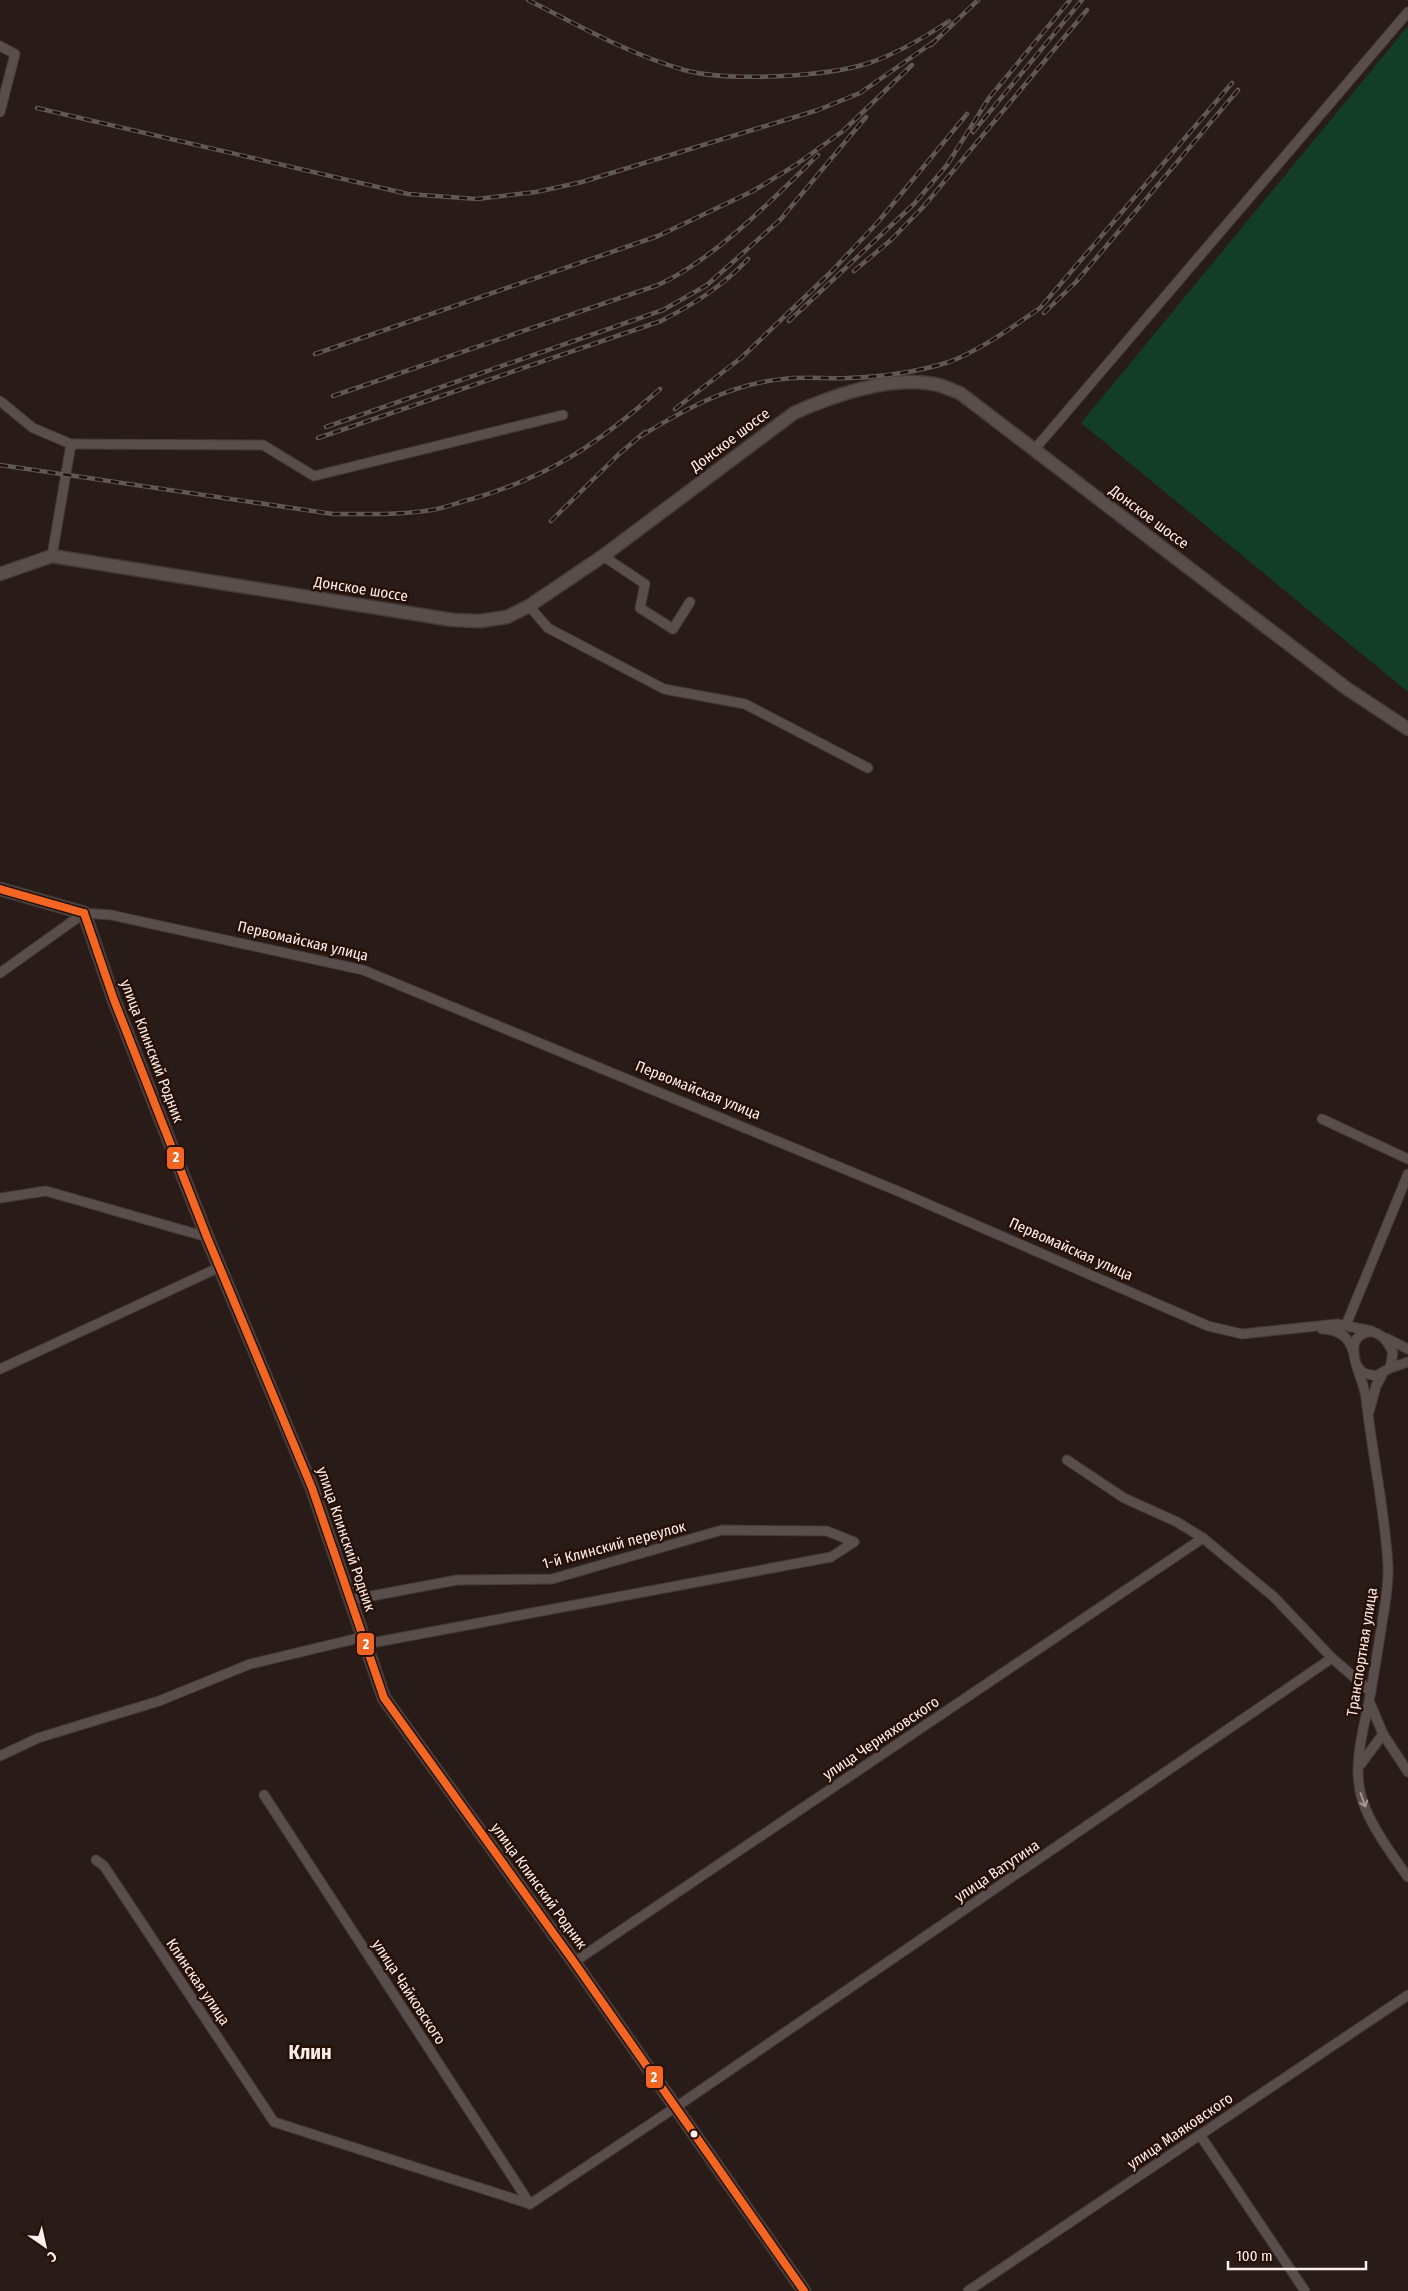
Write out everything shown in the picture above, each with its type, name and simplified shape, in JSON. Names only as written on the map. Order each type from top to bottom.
[{"type":"main road","name":"Донское шоссе","points":[[0,574],[52,556],[453,620],[480,621],[507,617],[529,606],[603,556],[794,413],[825,399],[844,394],[910,382],[935,384],[960,393],[1346,688],[1408,730]]},
{"type":"main road","name":"Первомайская улица","points":[[0,889],[84,913]]},
{"type":"main road","name":"улица Клинский Родник","points":[[84,913],[114,1000],[207,1237],[312,1488],[384,1698],[574,1962],[804,2291]]},
{"type":"street","points":[[1034,450],[1408,12]]},
{"type":"street","points":[[0,46],[15,54],[0,112]]},
{"type":"street","points":[[0,401],[33,428],[70,444],[263,445],[314,476],[563,415]]},
{"type":"street","points":[[52,556],[70,444]]},
{"type":"street","points":[[603,556],[645,584],[640,608],[673,629],[690,602]]},
{"type":"street","points":[[529,606],[548,628],[664,689],[744,704],[868,768]]},
{"type":"street","points":[[0,973],[84,913]]},
{"type":"street","name":"Первомайская улица","points":[[84,913],[111,915],[363,970],[900,1192],[1208,1326],[1242,1334],[1302,1329],[1324,1324],[1346,1325],[1372,1331]]},
{"type":"street","points":[[1322,1119],[1408,1159]]},
{"type":"street","points":[[1346,1325],[1408,1174]]},
{"type":"street","points":[[0,1198],[46,1191],[207,1237]]},
{"type":"street","points":[[0,1369],[220,1267]]},
{"type":"street","points":[[1302,1329],[1321,1328],[1339,1332],[1351,1342],[1358,1366],[1363,1373],[1376,1376],[1382,1375]]},
{"type":"street","points":[[1354,1354],[1356,1339],[1372,1331],[1408,1349]]},
{"type":"street","points":[[1382,1336],[1393,1353],[1390,1368]]},
{"type":"street","points":[[1367,1420],[1376,1386],[1382,1375],[1390,1368],[1408,1362]]},
{"type":"street","name":"Транспортная улица","points":[[1358,1366],[1366,1397],[1367,1420],[1380,1495],[1388,1569],[1358,1772],[1359,1787],[1366,1808],[1392,1856],[1408,1877]]},
{"type":"street","points":[[1067,1460],[1124,1498],[1177,1522],[1203,1538],[1274,1597],[1370,1696],[1383,1734],[1408,1772]]},
{"type":"street","name":"1-й Клинский переулок","points":[[350,1600],[457,1580],[552,1579],[722,1530],[827,1531],[854,1542],[831,1557],[822,1559],[364,1641]]},
{"type":"street","name":"улица Черняховского","points":[[574,1962],[1203,1538]]},
{"type":"street","points":[[0,1756],[38,1738],[159,1701],[250,1664],[364,1641]]},
{"type":"street","name":"улица Ватутина","points":[[530,2204],[676,2107],[1332,1658]]},
{"type":"street","points":[[1358,1772],[1364,1757],[1383,1734]]},
{"type":"street","name":"улица Чайковского","points":[[264,1795],[530,2204]]},
{"type":"street","name":"Клинская улица","points":[[96,1860],[104,1866],[274,2122],[530,2204]]},
{"type":"street","name":"улица Маяковского","points":[[968,2291],[1408,1995]]},
{"type":"street","points":[[1200,2135],[1305,2291]]},
{"type":"green space","points":[[1408,26],[1408,692],[1081,423]]},
{"type":"railway","points":[[528,0],[604,39],[644,56],[684,70],[725,76],[803,75],[851,68],[880,59],[900,50],[949,21]]},
{"type":"railway","points":[[931,45],[978,0]]},
{"type":"railway","points":[[789,321],[914,204],[947,165],[989,98],[1070,0]]},
{"type":"railway","points":[[973,132],[1082,0]]},
{"type":"railway","points":[[854,271],[891,240],[924,206],[1087,10]]},
{"type":"railway","points":[[37,108],[408,194],[477,199],[536,192],[582,182],[818,110],[860,93],[935,41]]},
{"type":"railway","points":[[315,354],[658,236],[753,191],[794,166],[843,131],[912,65]]},
{"type":"railway","points":[[641,436],[692,407],[745,386],[791,378],[861,377],[912,371],[949,362],[984,345],[1040,308],[1232,83]]},
{"type":"railway","points":[[1044,313],[1076,282],[1238,90]]},
{"type":"railway","points":[[675,409],[741,358],[831,272],[878,222],[967,114]]},
{"type":"railway","points":[[326,427],[663,310],[707,285],[780,220],[866,117]]},
{"type":"railway","points":[[333,396],[658,285],[701,260],[722,244],[763,209],[818,155]]},
{"type":"railway","points":[[318,438],[661,321],[708,294],[748,259]]},
{"type":"railway","points":[[0,465],[333,514],[420,512],[442,508],[500,490],[550,468],[573,456],[616,426],[660,389]]},
{"type":"railway","points":[[551,521],[619,454],[645,432]]},
{"type":"transit line","name":"2","points":[[0,889],[84,913]]},
{"type":"transit line","name":"2","points":[[84,913],[114,1000],[207,1237],[312,1488],[384,1698],[574,1962],[804,2291]]},
{"type":"district","name":"Клин","points":[[310,2052]]}]
